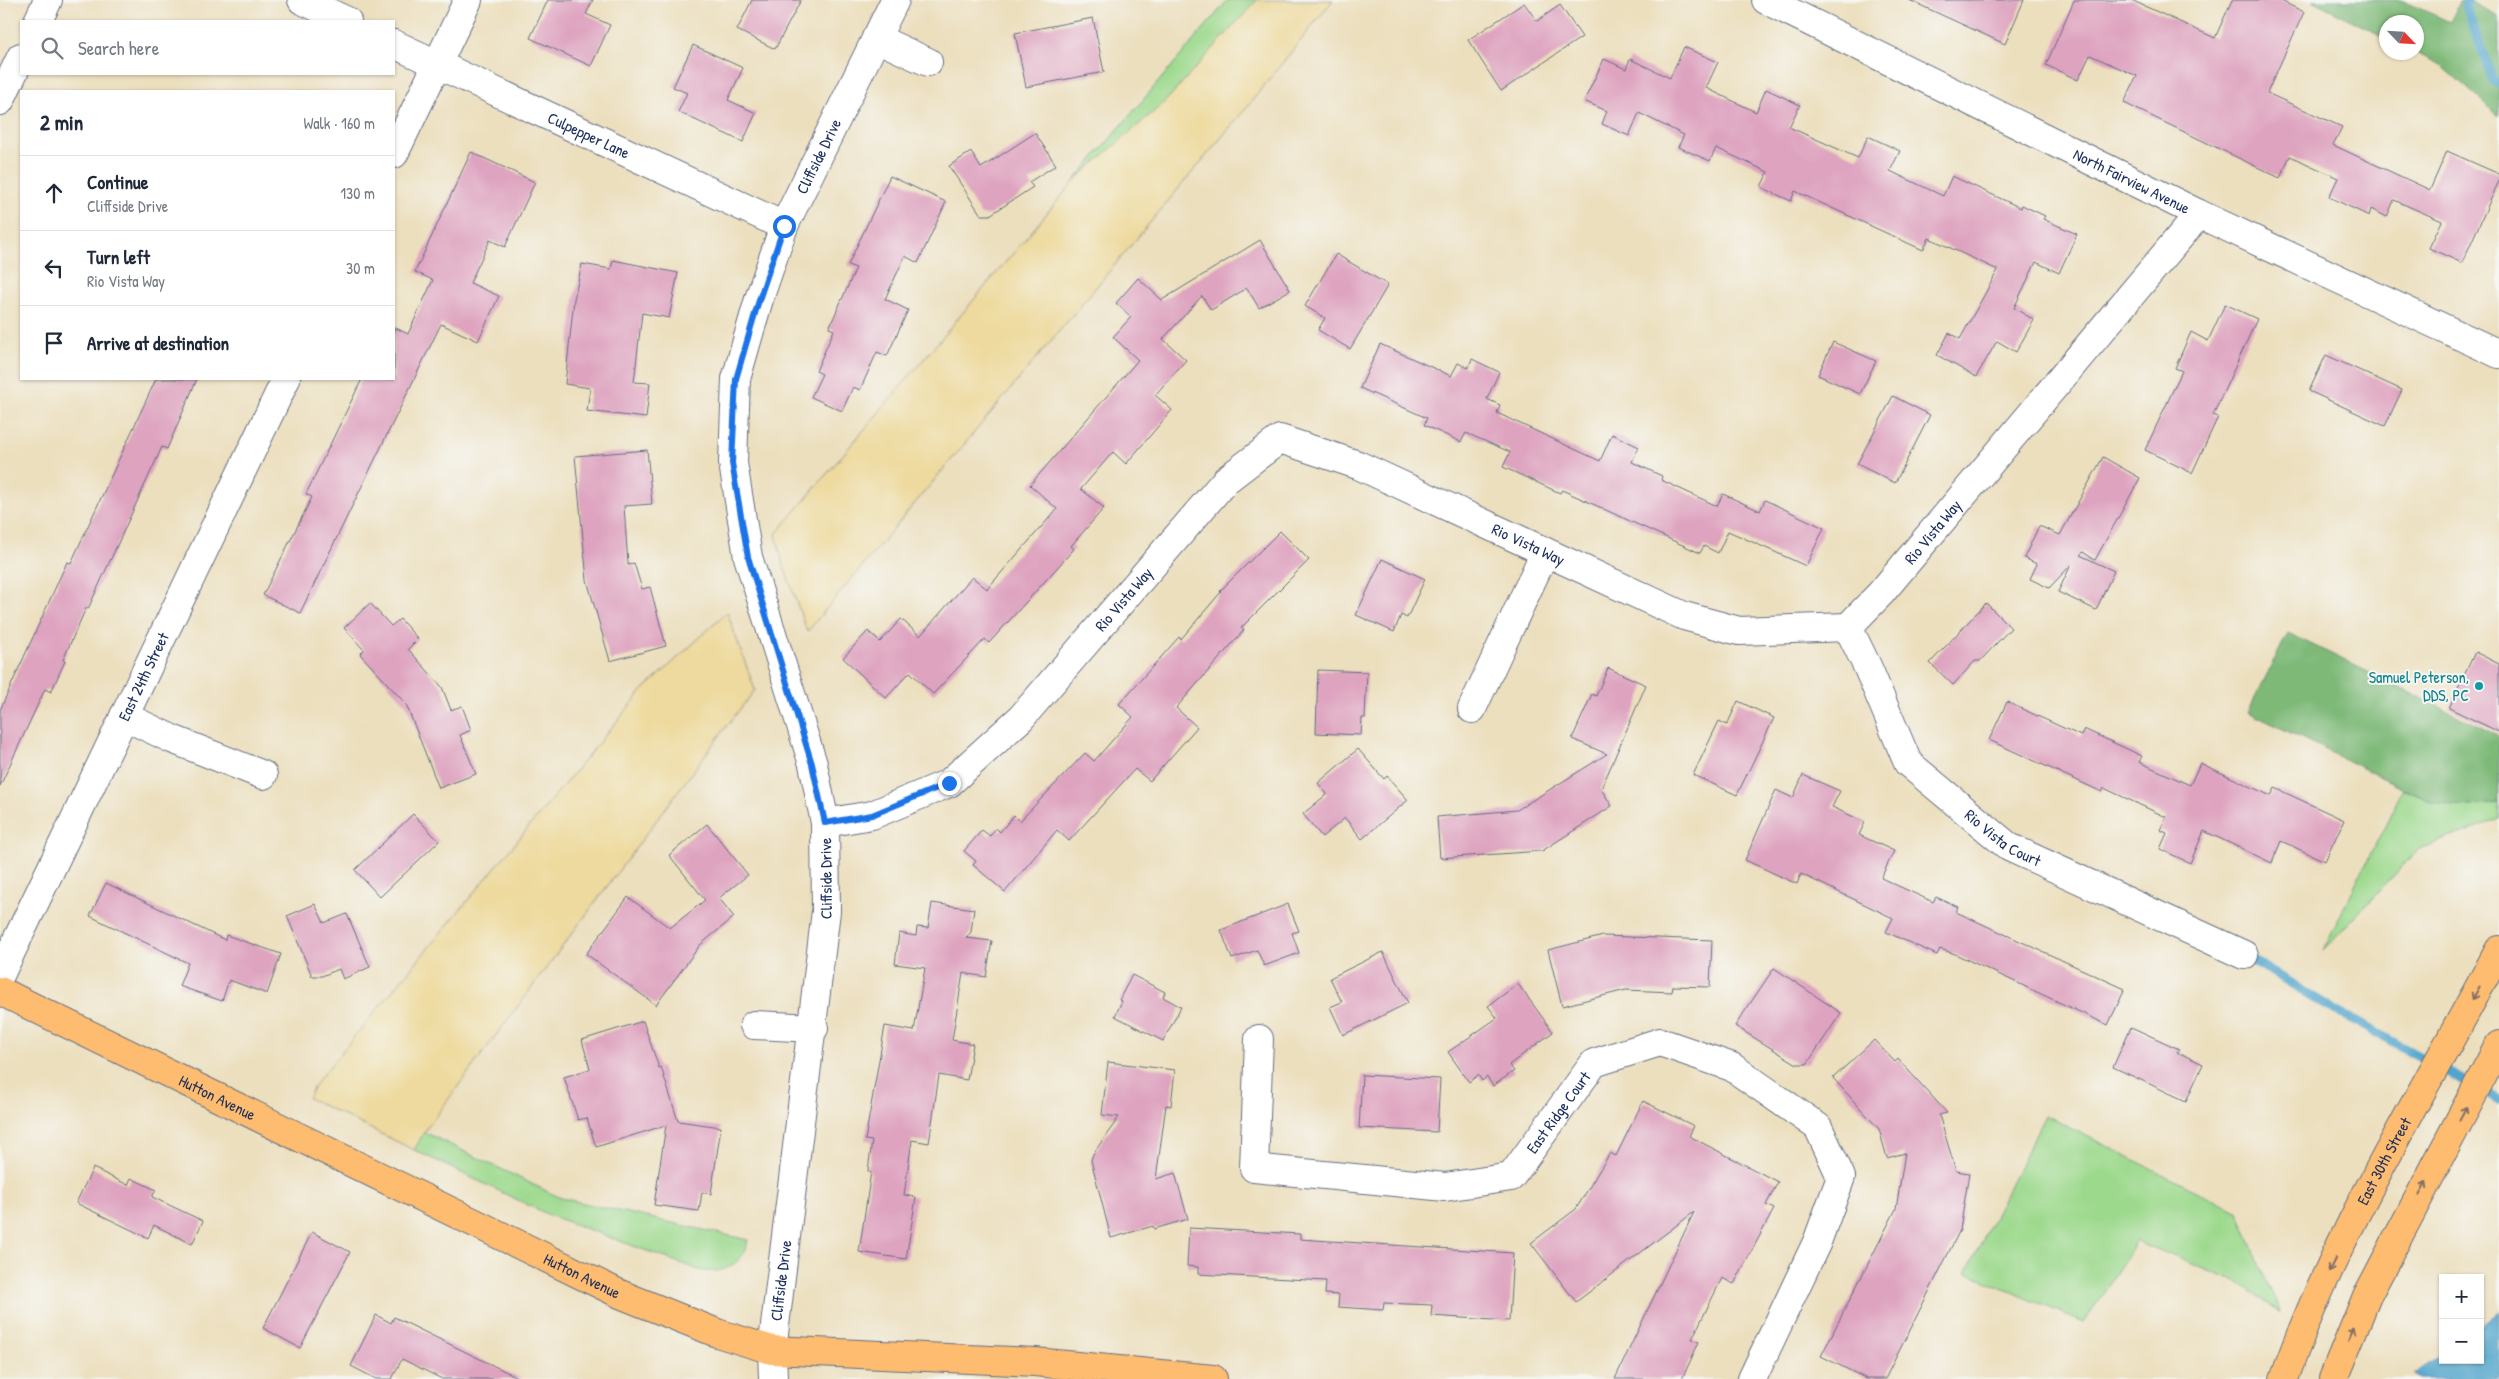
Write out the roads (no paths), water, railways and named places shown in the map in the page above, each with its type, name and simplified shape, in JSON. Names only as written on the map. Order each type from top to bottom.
[{"type":"main road","name":"East 30th Street","points":[[2284,1379],[2302,1332],[2353,1221],[2499,950]]},
{"type":"main road","name":"Hutton Avenue","points":[[0,991],[620,1294],[717,1333],[772,1350],[1035,1362],[1212,1379]]},
{"type":"main road","points":[[2333,1379],[2371,1287],[2499,1045]]},
{"type":"street","points":[[38,20],[48,0]]},
{"type":"street","points":[[302,0],[345,20]]},
{"type":"street","points":[[395,152],[468,0]]},
{"type":"street","name":"Cliffside Drive","points":[[773,1379],[772,1350],[814,1028],[826,911],[825,823],[812,764],[748,557],[732,463],[736,379],[759,300],[784,226],[895,0]]},
{"type":"street","name":"North Fairview Avenue","points":[[1766,0],[2199,214],[2499,354]]},
{"type":"street","points":[[876,38],[928,62]]},
{"type":"street","name":"Culpepper Lane","points":[[395,44],[784,226]]},
{"type":"street","points":[[0,101],[20,59]]},
{"type":"street","name":"Rio Vista Way","points":[[825,823],[872,815],[949,783],[1021,718],[1226,480],[1280,439],[1358,465],[1684,616],[1739,630],[1848,627],[1881,592],[2199,214]]},
{"type":"street","name":"East 24th Street","points":[[0,975],[286,380]]},
{"type":"street","points":[[1472,709],[1545,552]]},
{"type":"street","name":"Rio Vista Court","points":[[1848,627],[1868,668],[1908,763],[2009,847],[2244,955]]},
{"type":"street","points":[[124,716],[172,739],[263,775]]},
{"type":"street","points":[[754,1025],[814,1028]]},
{"type":"street","name":"East Ridge Court","points":[[1259,1039],[1254,1168],[1445,1187],[1511,1177],[1594,1064],[1660,1042],[1732,1067],[1818,1127],[1841,1177],[1816,1242],[1752,1379]]},
{"type":"water","points":[[2499,1312],[2499,1379],[2420,1379],[2413,1375],[2439,1357],[2439,1364],[2484,1364],[2484,1323]]},
{"type":"waterway","points":[[2468,0],[2466,6],[2493,81],[2499,84]]},
{"type":"waterway","points":[[2247,957],[2340,1013],[2499,1100]]},
{"type":"place","name":"Samuel Peterson, DDS, PC","points":[[2479,686]]}]
